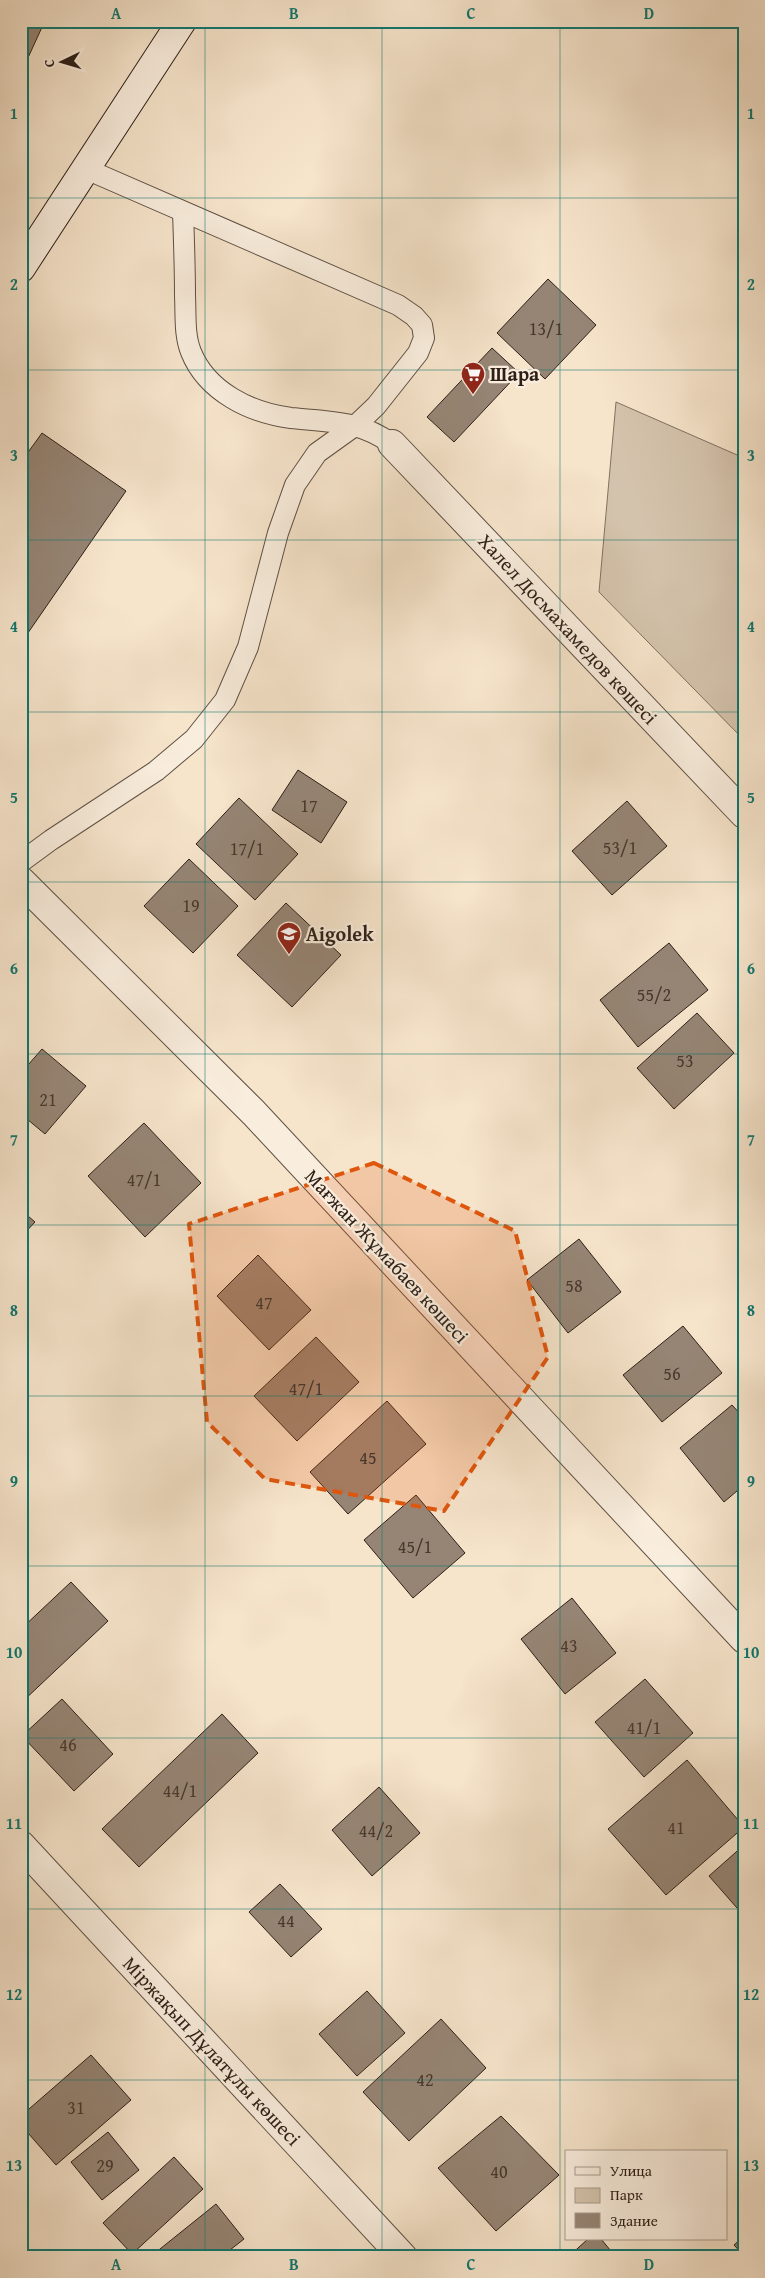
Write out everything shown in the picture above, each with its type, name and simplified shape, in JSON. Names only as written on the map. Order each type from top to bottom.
[{"type":"street","points":[[21,268],[182,21]]},
{"type":"street","name":"Халел Досмахамедов көшесі","points":[[392,444],[744,814]]},
{"type":"street","name":"Мағжан Жұмабаев көшесі","points":[[21,881],[254,1113],[744,1639]]},
{"type":"street","name":"Міржақып Дұлатұлы көшесі","points":[[21,1845],[403,2257]]},
{"type":"lane","points":[[21,862],[156,771],[194,739],[225,700],[248,647],[278,533],[295,485],[317,453],[356,425],[376,406],[408,368],[424,338],[422,325],[414,316],[398,305],[86,169]]},
{"type":"lane","points":[[183,212],[186,324],[191,351],[202,372],[222,392],[264,413],[356,425],[375,432],[392,444]]},
{"type":"highlighted area","points":[[374,1163],[515,1231],[548,1357],[444,1511],[265,1479],[207,1422],[189,1224]]},
{"type":"green space","points":[[616,402],[744,458],[744,740],[599,592]]},
{"type":"building","points":[[21,21],[35,21],[43,25],[21,73]]},
{"type":"building","points":[[733,21],[744,21],[744,36],[731,23]]},
{"type":"building","points":[[548,279],[596,325],[545,379],[497,333]]},
{"type":"building","points":[[492,348],[519,373],[454,442],[427,417]]},
{"type":"building","points":[[42,433],[126,491],[21,643],[21,462]]},
{"type":"building","points":[[298,770],[347,802],[321,843],[272,810]]},
{"type":"building","points":[[239,798],[298,854],[255,900],[196,844]]},
{"type":"building","points":[[627,801],[667,846],[612,895],[572,851]]},
{"type":"building","points":[[189,859],[238,906],[193,953],[144,906]]},
{"type":"building","name":"Aigolek","points":[[286,903],[341,955],[292,1007],[237,955]]},
{"type":"building","points":[[669,943],[708,990],[638,1047],[600,1000]]},
{"type":"building","points":[[697,1013],[734,1053],[674,1109],[637,1068]]},
{"type":"building","points":[[42,1049],[86,1086],[45,1134],[21,1114],[21,1073]]},
{"type":"building","points":[[144,1123],[201,1183],[145,1237],[88,1176]]},
{"type":"building","points":[[21,1210],[35,1222],[21,1237]]},
{"type":"building","points":[[579,1239],[621,1292],[568,1333],[527,1280]]},
{"type":"building","points":[[258,1255],[311,1310],[269,1350],[217,1296]]},
{"type":"building","points":[[683,1326],[722,1373],[662,1422],[623,1375]]},
{"type":"building","points":[[316,1337],[359,1382],[297,1441],[254,1396]]},
{"type":"building","points":[[387,1401],[426,1444],[348,1514],[310,1472]]},
{"type":"building","points":[[732,1405],[744,1418],[744,1485],[724,1502],[680,1448]]},
{"type":"building","points":[[416,1495],[465,1553],[413,1598],[364,1540]]},
{"type":"building","points":[[71,1582],[108,1621],[21,1703],[21,1629]]},
{"type":"building","points":[[572,1598],[616,1653],[565,1694],[521,1639]]},
{"type":"building","points":[[645,1679],[693,1733],[644,1777],[595,1722]]},
{"type":"building","points":[[62,1699],[113,1754],[74,1791],[22,1736]]},
{"type":"building","points":[[222,1714],[258,1753],[139,1867],[102,1829]]},
{"type":"building","points":[[687,1760],[744,1827],[666,1895],[608,1829]]},
{"type":"building","points":[[379,1787],[420,1833],[372,1876],[332,1830]]},
{"type":"building","points":[[744,1845],[744,1916],[709,1876]]},
{"type":"building","points":[[280,1884],[322,1929],[291,1957],[249,1912]]},
{"type":"building","points":[[367,1991],[405,2033],[357,2076],[319,2034]]},
{"type":"building","points":[[441,2019],[486,2068],[409,2141],[363,2092]]},
{"type":"building","points":[[91,2055],[131,2100],[56,2165],[21,2125],[21,2116]]},
{"type":"building","points":[[501,2116],[559,2175],[496,2231],[438,2168]]},
{"type":"building","points":[[108,2132],[139,2170],[102,2200],[71,2162]]},
{"type":"building","points":[[174,2157],[203,2189],[132,2254],[103,2223]]},
{"type":"building","points":[[216,2204],[244,2239],[221,2257],[150,2257]]},
{"type":"building","points":[[744,2236],[744,2256],[734,2245]]},
{"type":"building","points":[[587,2240],[602,2240],[616,2257],[568,2257]]},
{"type":"place","name":"Шара","points":[[473,395]]},
{"type":"place","name":"Aigolek","points":[[289,955]]}]
